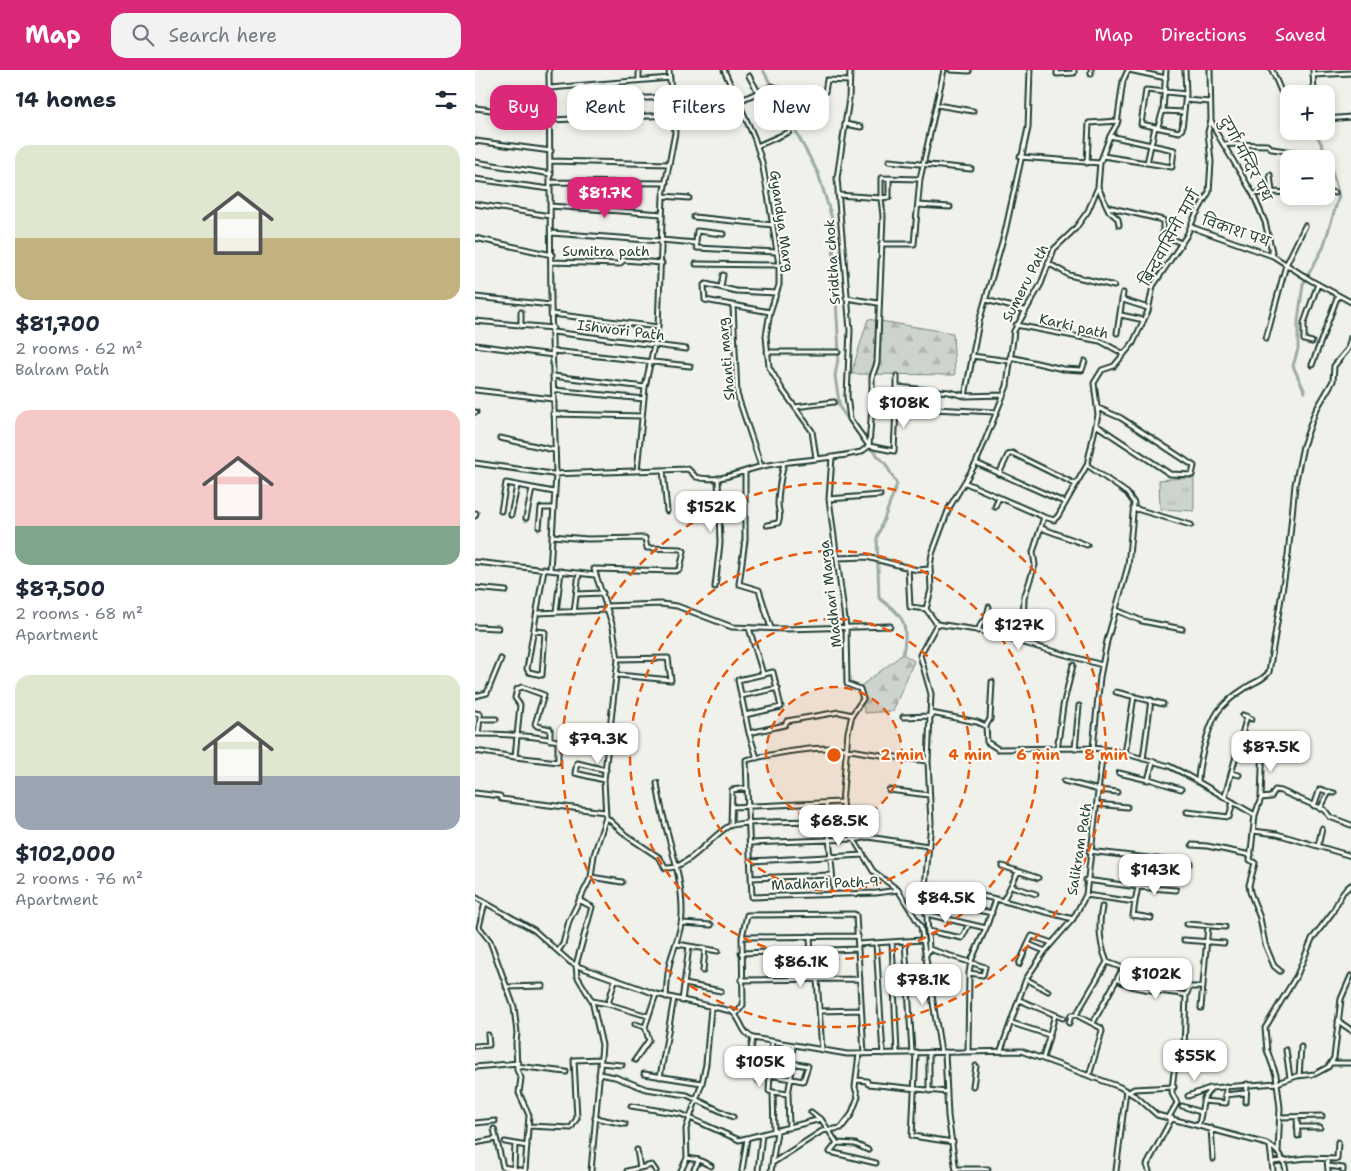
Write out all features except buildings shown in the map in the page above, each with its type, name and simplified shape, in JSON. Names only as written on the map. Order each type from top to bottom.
[{"type":"street","points":[[549,70],[550,85]]},
{"type":"street","points":[[639,70],[639,80]]},
{"type":"street","points":[[669,70],[671,85]]},
{"type":"street","name":"Gyandya Marg","points":[[724,70],[730,85]]},
{"type":"street","name":"Sridtha chok","points":[[850,70],[837,178],[850,342],[847,380],[849,414],[869,446]]},
{"type":"street","points":[[881,244],[914,244],[920,179],[944,70]]},
{"type":"street","points":[[951,70],[969,71]]},
{"type":"street","points":[[965,396],[972,356],[1005,232],[1028,124],[1030,70]]},
{"type":"street","points":[[1057,70],[1057,74],[1074,73],[1074,70]]},
{"type":"street","points":[[1128,70],[1166,78]]},
{"type":"street","name":"Sumeru Path","points":[[926,608],[931,590],[930,569],[932,554],[949,508],[966,483],[976,463],[995,412],[1008,384],[1011,339],[1016,325],[1041,284],[1057,244],[1075,229],[1085,217],[1098,187],[1100,163],[1109,136],[1118,121],[1123,81],[1128,70]]},
{"type":"street","points":[[1148,70],[1148,75]]},
{"type":"street","points":[[1147,163],[1156,127],[1163,110],[1167,70]]},
{"type":"street","points":[[1185,70],[1186,94],[1182,129],[1179,132],[1141,124],[1146,90],[1186,94]]},
{"type":"street","name":"दुर्गा मन्दिर पथ","points":[[1210,70],[1211,120],[1253,194],[1265,222],[1273,256]]},
{"type":"street","points":[[1272,70],[1280,89]]},
{"type":"street","points":[[1313,70],[1314,85]]},
{"type":"street","points":[[1313,75],[1351,73]]},
{"type":"street","points":[[749,76],[754,85]]},
{"type":"street","points":[[557,87],[670,78]]},
{"type":"street","points":[[826,85],[827,80],[849,81]]},
{"type":"street","points":[[1185,100],[1210,102]]},
{"type":"street","points":[[937,105],[973,111]]},
{"type":"street","points":[[475,108],[490,110]]},
{"type":"street","points":[[1163,110],[1184,112]]},
{"type":"street","name":"Gyandya Marg","points":[[744,117],[757,146],[765,178],[779,265],[779,285],[770,312],[766,336],[769,367],[794,407],[812,431],[816,458]]},
{"type":"street","points":[[1335,118],[1351,117]]},
{"type":"street","name":"बिन्दवासिनी मार्ग","points":[[1044,518],[1056,518],[1087,465],[1098,408],[1094,383],[1102,370],[1112,367],[1124,354],[1144,320],[1153,286],[1191,227],[1210,187],[1208,137],[1211,120]]},
{"type":"street","points":[[1087,163],[1089,123],[1118,121]]},
{"type":"street","points":[[845,124],[861,127]]},
{"type":"street","points":[[550,130],[551,182],[549,206],[552,255],[551,304],[555,474],[550,570]]},
{"type":"street","points":[[637,472],[645,387],[658,326],[663,196],[675,130]]},
{"type":"street","points":[[757,146],[789,132]]},
{"type":"street","points":[[1103,156],[1172,167],[1174,150],[1109,136]]},
{"type":"street","points":[[475,141],[551,151]]},
{"type":"street","points":[[1223,144],[1268,145],[1272,149],[1280,150]]},
{"type":"street","points":[[1020,158],[1100,163]]},
{"type":"street","points":[[551,161],[669,164]]},
{"type":"street","points":[[475,162],[551,174]]},
{"type":"street","points":[[889,162],[923,166],[971,168]]},
{"type":"street","points":[[1270,175],[1272,192]]},
{"type":"street","points":[[838,195],[889,197],[889,178]]},
{"type":"street","points":[[475,179],[518,187],[550,189]]},
{"type":"street","points":[[475,463],[539,474],[688,469],[696,478],[718,478],[761,466],[861,452],[869,446],[871,437],[873,377],[877,363],[881,244],[880,179],[920,179]]},
{"type":"street","points":[[551,182],[666,183]]},
{"type":"street","points":[[1098,187],[1108,207],[1118,220],[1119,225]]},
{"type":"street","points":[[1253,194],[1280,192]]},
{"type":"street","points":[[663,196],[689,198]]},
{"type":"street","points":[[477,205],[550,216]]},
{"type":"street","points":[[918,205],[950,207]]},
{"type":"street","points":[[549,206],[662,214]]},
{"type":"street","points":[[1108,207],[1163,220],[1163,235],[1181,243]]},
{"type":"street","points":[[694,217],[773,225]]},
{"type":"street","points":[[1266,338],[1286,265],[1305,226]]},
{"type":"street","name":"विकाश पथ","points":[[1191,227],[1273,256]]},
{"type":"street","points":[[723,234],[697,231],[697,248],[777,252]]},
{"type":"street","points":[[551,234],[696,243]]},
{"type":"street","points":[[475,238],[552,255]]},
{"type":"street","points":[[1273,256],[1351,302]]},
{"type":"street","name":"Sumitra path","points":[[551,262],[619,264],[624,260],[661,263]]},
{"type":"street","points":[[1048,263],[1069,275],[1114,286]]},
{"type":"street","points":[[696,264],[779,265]]},
{"type":"street","points":[[721,287],[723,275]]},
{"type":"street","points":[[770,312],[704,299],[705,284],[736,291],[777,293]]},
{"type":"street","points":[[1313,342],[1304,340],[1304,323],[1318,284]]},
{"type":"street","points":[[1117,333],[1123,293]]},
{"type":"street","points":[[1312,365],[1338,296]]},
{"type":"street","points":[[475,297],[551,304]]},
{"type":"street","points":[[846,298],[879,302]]},
{"type":"street","points":[[986,300],[1024,310]]},
{"type":"street","points":[[1123,300],[1148,308]]},
{"type":"street","name":"Shanti marg","points":[[733,306],[737,394],[761,466]]},
{"type":"street","points":[[521,312],[521,326]]},
{"type":"street","points":[[552,314],[658,326]]},
{"type":"street","points":[[1121,315],[1144,320]]},
{"type":"street","name":"Ishwori Path","points":[[475,321],[553,330],[655,346],[686,348]]},
{"type":"street","name":"Karki path","points":[[1016,325],[1100,341],[1124,354]]},
{"type":"street","points":[[1198,782],[1205,744],[1214,718],[1221,708],[1237,694],[1265,678],[1269,672],[1284,582],[1295,486],[1303,446],[1315,412],[1333,381],[1334,366],[1347,348],[1351,337]]},
{"type":"street","points":[[475,345],[690,366]]},
{"type":"street","points":[[767,352],[838,352]]},
{"type":"street","points":[[972,356],[1010,361]]},
{"type":"street","points":[[1009,357],[1063,369],[1082,370],[1085,361]]},
{"type":"street","points":[[553,376],[645,387]]},
{"type":"street","points":[[869,446],[894,451],[897,376]]},
{"type":"street","points":[[897,387],[949,392],[965,396],[1003,395]]},
{"type":"street","points":[[475,390],[553,399]]},
{"type":"street","points":[[554,390],[644,399]]},
{"type":"street","points":[[794,407],[834,402]]},
{"type":"street","points":[[872,406],[995,412]]},
{"type":"street","points":[[1096,425],[1170,474],[1192,475],[1193,466],[1121,418],[1098,408]]},
{"type":"street","points":[[553,414],[642,416]]},
{"type":"street","points":[[500,438],[554,450]]},
{"type":"street","points":[[999,474],[1008,455],[1012,453],[1075,484]]},
{"type":"street","name":"Madhari Marga","points":[[832,457],[829,499],[846,626],[847,684],[860,689],[863,699],[852,715],[846,749],[841,802],[845,820],[873,871],[898,890],[921,927],[943,1052],[948,1116],[956,1170]]},
{"type":"street","points":[[767,525],[778,524],[780,519],[777,505],[784,463]]},
{"type":"street","points":[[976,463],[1065,502]]},
{"type":"street","points":[[1087,465],[1127,493],[1133,500],[1128,566],[1102,665],[1097,692],[1093,748]]},
{"type":"street","points":[[663,470],[667,511]]},
{"type":"street","points":[[745,472],[745,540],[739,584],[759,590],[771,628]]},
{"type":"street","points":[[715,587],[720,543],[718,478]]},
{"type":"street","points":[[501,511],[506,483],[554,492]]},
{"type":"street","points":[[966,483],[1044,518],[1033,552],[1035,565],[1024,598],[1023,628],[1018,642]]},
{"type":"street","points":[[511,515],[517,486]]},
{"type":"street","points":[[526,518],[532,489]]},
{"type":"street","points":[[829,499],[880,496]]},
{"type":"street","points":[[995,507],[999,498]]},
{"type":"street","points":[[539,527],[541,508],[553,508]]},
{"type":"street","points":[[1133,508],[1191,525]]},
{"type":"street","points":[[1041,528],[1087,545]]},
{"type":"street","points":[[553,536],[587,539],[645,538],[647,548],[681,549],[684,551],[677,571],[596,567],[595,575],[603,593],[615,637],[618,659],[606,770],[606,815],[594,855],[591,877],[569,921],[563,944],[558,951]]},
{"type":"street","points":[[837,558],[867,558],[909,568],[930,569]]},
{"type":"street","points":[[475,562],[595,575]]},
{"type":"street","points":[[909,568],[910,607],[926,608],[937,624],[979,631],[1102,665]]},
{"type":"street","points":[[535,631],[545,632],[542,675],[527,671],[544,569]]},
{"type":"street","points":[[556,612],[561,571]]},
{"type":"street","points":[[574,612],[579,573]]},
{"type":"street","points":[[475,588],[506,591]]},
{"type":"street","points":[[577,594],[603,593]]},
{"type":"street","points":[[538,613],[574,612],[667,604],[692,611],[727,626],[771,628],[889,626]]},
{"type":"street","points":[[979,631],[988,614],[989,607]]},
{"type":"street","points":[[1116,610],[1139,620],[1182,629]]},
{"type":"street","points":[[988,614],[1008,619]]},
{"type":"street","points":[[925,957],[929,948],[925,887],[931,812],[928,761],[931,694],[920,655],[937,624]]},
{"type":"street","points":[[475,627],[498,628]]},
{"type":"street","points":[[749,628],[763,674]]},
{"type":"street","points":[[617,675],[671,680],[668,658],[618,659]]},
{"type":"street","points":[[475,696],[487,693],[501,659]]},
{"type":"street","points":[[1057,750],[1063,706],[1073,665]]},
{"type":"street","points":[[745,715],[781,708],[778,688],[773,673],[737,680],[749,733],[757,758]]},
{"type":"street","points":[[992,682],[991,719],[986,726],[987,742],[998,750],[1093,748],[1125,754],[1169,766],[1225,796],[1255,815]]},
{"type":"street","points":[[515,757],[519,705],[515,698],[517,688],[523,687],[544,695],[535,724],[550,728],[550,740]]},
{"type":"street","points":[[741,696],[778,688]]},
{"type":"street","points":[[1116,692],[1163,704]]},
{"type":"street","points":[[1125,754],[1134,696]]},
{"type":"street","points":[[1143,759],[1151,700]]},
{"type":"street","points":[[1075,749],[1079,706]]},
{"type":"street","points":[[749,733],[786,725],[787,721],[839,712],[852,715]]},
{"type":"street","points":[[475,713],[480,714],[481,718],[477,734],[558,741],[558,762],[475,751]]},
{"type":"street","points":[[903,717],[931,715],[977,722],[986,726]]},
{"type":"street","points":[[1225,796],[1245,716],[1252,719]]},
{"type":"street","points":[[481,718],[496,719]]},
{"type":"street","points":[[1242,733],[1263,740],[1261,798],[1255,815],[1249,860],[1255,863],[1249,885],[1260,918],[1265,944],[1274,966],[1279,971]]},
{"type":"street","points":[[831,875],[751,878],[746,760],[784,752],[846,749],[928,761]]},
{"type":"street","name":"Salikram Path","points":[[1001,1050],[1012,1024],[1026,979],[1045,951],[1073,919],[1086,894],[1089,851],[1099,790],[1103,749]]},
{"type":"street","points":[[1149,779],[1153,762]]},
{"type":"street","points":[[606,770],[577,763],[575,772],[606,779]]},
{"type":"street","points":[[1232,772],[1239,774]]},
{"type":"street","points":[[1119,773],[1149,779],[1181,789]]},
{"type":"street","points":[[1064,781],[1099,790],[1117,792]]},
{"type":"street","points":[[657,783],[662,819],[677,867],[682,923],[670,962],[667,997]]},
{"type":"street","points":[[731,825],[732,790],[747,788]]},
{"type":"street","points":[[1314,806],[1321,789],[1334,793]]},
{"type":"street","points":[[889,790],[929,795]]},
{"type":"street","points":[[1261,798],[1271,798],[1275,790],[1325,810],[1330,817],[1351,825]]},
{"type":"street","points":[[1320,809],[1329,792]]},
{"type":"street","points":[[475,793],[500,796],[501,799],[606,815],[627,836],[660,858],[665,868],[677,867],[731,825],[845,820]]},
{"type":"street","points":[[732,807],[841,802]]},
{"type":"street","points":[[1187,812],[1229,817],[1233,802]]},
{"type":"street","points":[[826,803],[834,893]]},
{"type":"street","points":[[1097,804],[1127,807]]},
{"type":"street","points":[[1318,846],[1322,829]]},
{"type":"street","points":[[1253,831],[1277,834],[1351,856]]},
{"type":"street","points":[[750,843],[867,837],[928,846]]},
{"type":"street","points":[[1192,846],[1207,846],[1251,855]]},
{"type":"street","points":[[1089,851],[1191,863]]},
{"type":"street","points":[[750,862],[865,855]]},
{"type":"street","points":[[1002,866],[1038,878]]},
{"type":"street","points":[[925,887],[950,889],[1002,902],[1018,872]]},
{"type":"street","points":[[591,877],[622,882]]},
{"type":"street","name":"Madhari Path-9","points":[[751,878],[752,898],[834,893],[876,893],[898,890]]},
{"type":"street","points":[[1086,880],[1176,890]]},
{"type":"street","points":[[1278,1152],[1280,1117],[1277,1083],[1267,1050],[1265,1028],[1297,975],[1312,939],[1332,913],[1343,892],[1351,885]]},
{"type":"street","points":[[1011,886],[1036,894]]},
{"type":"street","points":[[1137,887],[1133,916],[1151,918]]},
{"type":"street","points":[[947,918],[950,889]]},
{"type":"street","points":[[1086,894],[1135,902]]},
{"type":"street","points":[[475,897],[534,930],[575,965],[656,994],[711,1008],[727,1010],[735,1014],[745,1034],[753,1038],[822,1050],[859,1054],[1021,1051],[1128,1091],[1153,1112],[1270,1145],[1284,1160],[1286,1171]]},
{"type":"street","points":[[968,1052],[969,973],[971,961],[986,928],[996,899]]},
{"type":"street","points":[[1004,899],[1073,919]]},
{"type":"street","points":[[579,900],[592,907],[575,965],[577,976],[592,1002],[601,1035],[601,1061],[591,1171]]},
{"type":"street","points":[[485,903],[479,927],[490,941],[504,974],[517,1023],[517,1064],[521,1078],[519,1093],[529,1112],[525,1171],[503,1168],[494,1129]]},
{"type":"street","points":[[949,904],[992,913]]},
{"type":"street","points":[[1076,1015],[1107,962],[1101,940],[1100,917],[1102,907]]},
{"type":"street","points":[[926,914],[986,928]]},
{"type":"street","points":[[735,1014],[743,1006],[741,953],[742,937],[747,915],[856,915],[863,1054]]},
{"type":"street","points":[[682,923],[711,926]]},
{"type":"street","points":[[928,932],[962,938],[969,924]]},
{"type":"street","points":[[1187,924],[1225,927]]},
{"type":"street","points":[[1201,1008],[1209,926]]},
{"type":"street","points":[[1019,964],[1033,935],[1052,943]]},
{"type":"street","points":[[811,936],[812,978]]},
{"type":"street","points":[[742,937],[858,936]]},
{"type":"street","points":[[858,944],[922,940]]},
{"type":"street","points":[[1184,940],[1224,943]]},
{"type":"street","points":[[905,941],[914,1052],[912,1136],[953,1142]]},
{"type":"street","points":[[892,942],[897,1053]]},
{"type":"street","points":[[876,943],[883,1054]]},
{"type":"street","points":[[677,944],[718,951]]},
{"type":"street","points":[[1028,944],[1045,951]]},
{"type":"street","points":[[682,1000],[689,946]]},
{"type":"street","points":[[929,948],[985,967],[983,975],[969,973]]},
{"type":"street","points":[[703,971],[705,949]]},
{"type":"street","points":[[741,953],[859,949]]},
{"type":"street","points":[[1093,1023],[1123,968],[1107,962]]},
{"type":"street","points":[[1188,1096],[1211,1088],[1277,1083],[1290,1078],[1322,1072],[1334,1058],[1341,999],[1351,976]]},
{"type":"street","points":[[817,979],[822,1050]]},
{"type":"street","points":[[741,980],[860,979]]},
{"type":"street","points":[[1026,979],[1048,991]]},
{"type":"street","points":[[608,1004],[615,980]]},
{"type":"street","points":[[1118,980],[1124,984],[1155,991],[1186,995]]},
{"type":"street","points":[[685,984],[721,991]]},
{"type":"street","points":[[506,987],[543,986]]},
{"type":"street","points":[[1149,1171],[1147,1165],[1177,1103],[1173,1095],[1176,1066],[1179,1054],[1183,1049],[1186,995],[1190,987],[1203,987]]},
{"type":"street","points":[[635,1060],[649,1040],[645,1026],[656,994]]},
{"type":"street","points":[[660,1078],[673,998]]},
{"type":"street","points":[[1019,1000],[1063,1018]]},
{"type":"street","points":[[592,1002],[608,1004],[647,1016]]},
{"type":"street","points":[[681,1171],[687,1158],[686,1129],[702,1083],[711,1008]]},
{"type":"street","points":[[820,1011],[861,1010]]},
{"type":"street","points":[[1043,1058],[1055,1015]]},
{"type":"street","points":[[1069,1023],[1071,1015],[1076,1015],[1093,1023],[1102,1031],[1089,1076]]},
{"type":"street","points":[[1338,1021],[1351,1030]]},
{"type":"street","points":[[635,1024],[645,1026]]},
{"type":"street","points":[[1012,1024],[1049,1035]]},
{"type":"street","points":[[475,1046],[489,1045],[488,1035]]},
{"type":"street","points":[[753,1038],[748,1066],[759,1081]]},
{"type":"street","points":[[771,1041],[769,1090],[788,1094]]},
{"type":"street","points":[[789,1128],[788,1094],[793,1045]]},
{"type":"street","points":[[1299,1076],[1301,1047]]},
{"type":"street","points":[[1286,1050],[1290,1078]]},
{"type":"street","points":[[929,1052],[929,1092]]},
{"type":"street","points":[[774,1162],[822,1131],[841,1128],[854,1112],[858,1097],[855,1087],[859,1054]]},
{"type":"street","points":[[769,1075],[803,1081],[807,1066],[770,1059]]},
{"type":"street","points":[[529,1126],[571,1128],[577,1118],[574,1060],[601,1061],[622,1066]]},
{"type":"street","points":[[1331,1063],[1351,1063]]},
{"type":"street","points":[[475,1067],[517,1064],[566,1072]]},
{"type":"street","points":[[973,1086],[976,1066]]},
{"type":"street","points":[[599,1074],[615,1077],[646,1089],[697,1099],[733,1117]]},
{"type":"street","points":[[644,1074],[702,1083]]},
{"type":"street","points":[[857,1080],[867,1081],[868,1084],[913,1088],[929,1092],[947,1092]]},
{"type":"street","points":[[1246,1102],[1247,1084]]},
{"type":"street","points":[[1203,1101],[1226,1103],[1226,1086]]},
{"type":"street","points":[[1128,1091],[1174,1087]]},
{"type":"street","points":[[1199,1124],[1203,1101],[1211,1088]]},
{"type":"street","points":[[1116,1171],[1128,1091]]},
{"type":"street","points":[[771,1171],[774,1162],[776,1132],[773,1092]]},
{"type":"street","points":[[1225,1095],[1245,1093]]},
{"type":"street","points":[[631,1106],[681,1114],[739,1140],[821,1119]]},
{"type":"street","points":[[1183,1106],[1200,1112]]},
{"type":"street","points":[[811,1112],[821,1119],[837,1143]]},
{"type":"street","points":[[1280,1117],[1322,1116]]},
{"type":"street","points":[[1297,1117],[1298,1136]]},
{"type":"street","points":[[595,1118],[625,1124]]},
{"type":"street","points":[[475,1124],[495,1121]]},
{"type":"street","points":[[1297,1127],[1319,1127]]},
{"type":"street","points":[[1211,1128],[1213,1159]]},
{"type":"street","points":[[758,1171],[762,1134]]},
{"type":"street","points":[[742,1171],[747,1139]]},
{"type":"street","points":[[475,1143],[496,1140]]},
{"type":"street","points":[[505,1142],[527,1146]]},
{"type":"street","points":[[1273,1162],[1307,1158],[1337,1158],[1338,1142]]},
{"type":"street","points":[[837,1143],[855,1144],[869,1150]]},
{"type":"street","points":[[837,1143],[830,1152],[876,1163]]},
{"type":"street","points":[[515,1144],[515,1169]]},
{"type":"street","points":[[1270,1145],[1273,1171]]},
{"type":"street","points":[[637,1150],[639,1168]]},
{"type":"street","points":[[687,1158],[699,1160],[711,1166]]},
{"type":"street","points":[[1327,1159],[1328,1171]]},
{"type":"street","points":[[693,1171],[699,1160]]},
{"type":"street","points":[[627,1171],[653,1165],[656,1171]]},
{"type":"street","points":[[1328,1166],[1343,1168],[1343,1171]]},
{"type":"street","points":[[956,1170],[988,1169]]},
{"type":"green space","points":[[868,319],[953,333],[955,375],[851,374]]},
{"type":"green space","points":[[1194,477],[1194,511],[1160,509],[1159,480]]},
{"type":"green space","points":[[903,654],[914,661],[893,711],[865,713],[858,688]]},
{"type":"waterway","points":[[763,70],[818,173],[835,228],[833,245],[839,353],[835,376],[840,408],[864,442],[885,463],[897,484],[877,538],[879,598],[894,610],[903,621],[905,627],[903,654]]},
{"type":"waterway","points":[[1305,392],[1293,366],[1298,349],[1298,321],[1303,284],[1323,248],[1339,196],[1329,160],[1319,140]]}]
